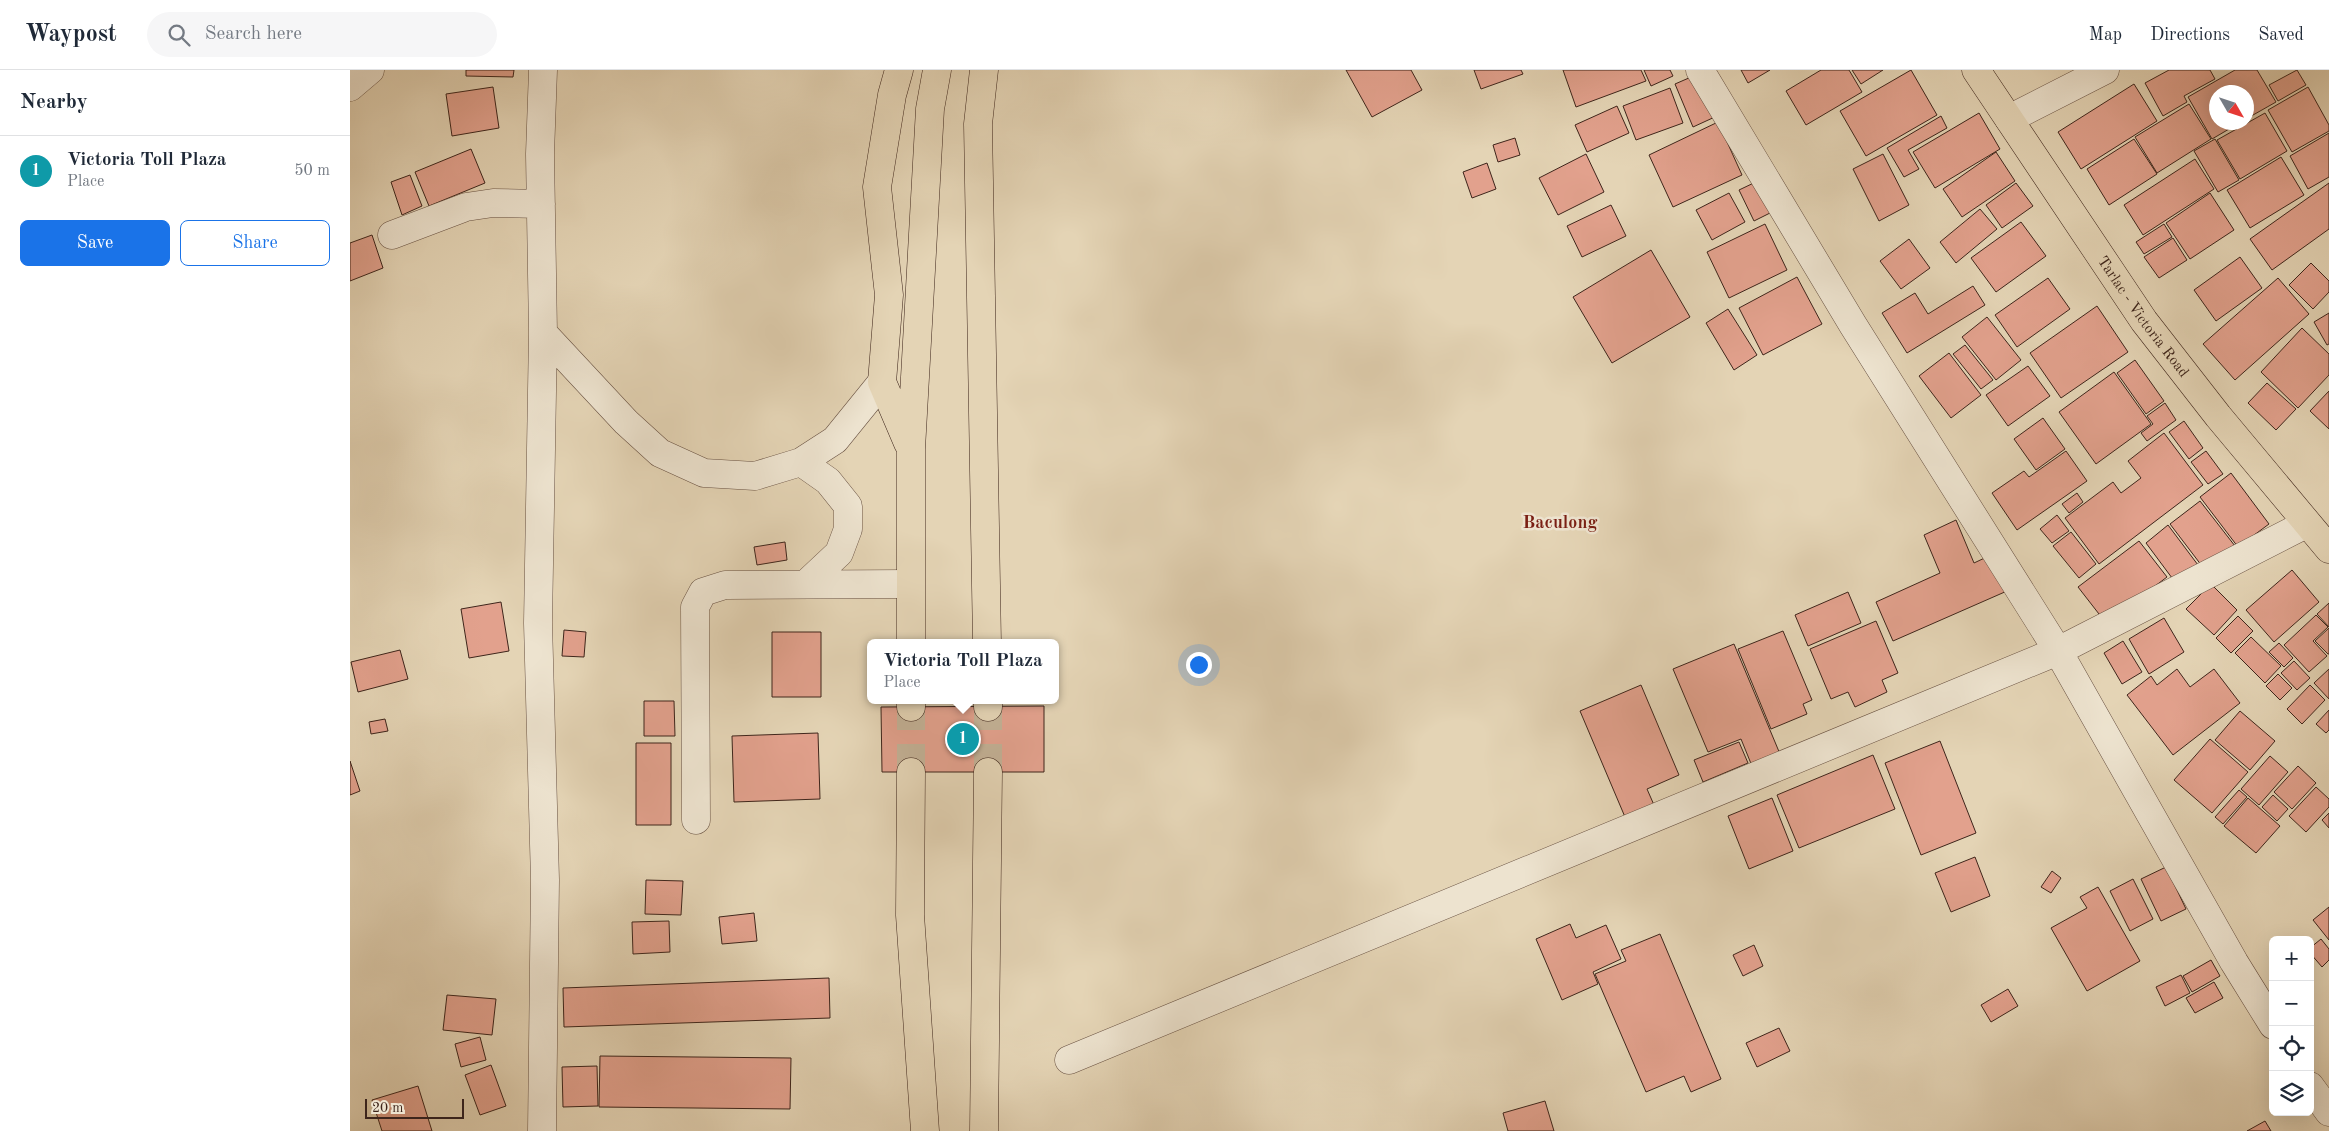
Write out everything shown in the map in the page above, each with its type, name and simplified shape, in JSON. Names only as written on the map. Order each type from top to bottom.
[{"type":"main road","points":[[899,70],[892,95],[877,187],[889,295],[882,382],[911,449]]},
{"type":"main road","points":[[911,639],[911,449],[930,109],[937,70]]},
{"type":"main road","points":[[984,70],[978,124],[987,639]]},
{"type":"main road","name":"Tarlac - Victoria Road","points":[[1976,70],[2144,321],[2306,524],[2329,549]]},
{"type":"main road","points":[[911,772],[910,915],[925,1131]]},
{"type":"main road","points":[[984,1131],[988,772]]},
{"type":"street","points":[[350,87],[370,70]]},
{"type":"street","points":[[542,1131],[545,880],[538,622],[543,333],[540,154],[543,70]]},
{"type":"street","points":[[1700,70],[1853,325],[2058,651],[2229,953],[2269,1019]]},
{"type":"street","points":[[2009,119],[2105,70]]},
{"type":"street","points":[[392,234],[466,207],[493,203],[541,204]]},
{"type":"street","points":[[543,333],[626,422],[660,453],[704,473],[755,476],[801,462],[834,440],[882,382]]},
{"type":"street","points":[[801,462],[828,481],[848,506],[848,529],[839,553],[807,583]]},
{"type":"street","points":[[1069,1060],[2058,651],[2306,524]]},
{"type":"street","points":[[696,820],[695,607],[703,592],[725,584],[910,584]]},
{"type":"street","points":[[2314,1091],[2329,1112]]},
{"type":"building","points":[[466,70],[514,70],[513,77],[466,76]]},
{"type":"building","points":[[1346,70],[1411,70],[1422,90],[1372,117]]},
{"type":"building","points":[[1474,70],[1521,70],[1523,74],[1481,89]]},
{"type":"building","points":[[1563,70],[1641,70],[1646,81],[1576,107]]},
{"type":"building","points":[[1644,70],[1670,70],[1673,76],[1651,86]]},
{"type":"building","points":[[1741,70],[1770,70],[1748,83]]},
{"type":"building","points":[[1821,70],[1849,70],[1862,92],[1806,125],[1786,91]]},
{"type":"building","points":[[1852,70],[1883,70],[1861,84]]},
{"type":"building","points":[[1911,70],[1937,115],[1866,156],[1840,111]]},
{"type":"building","points":[[2169,70],[2210,70],[2215,79],[2184,96],[2187,102],[2163,116],[2145,83]]},
{"type":"building","points":[[2235,70],[2257,70],[2276,102],[2254,114],[2254,85],[2209,85],[2209,130],[2227,130],[2212,139],[2188,97]]},
{"type":"building","points":[[2297,70],[2306,85],[2278,101],[2269,85]]},
{"type":"building","points":[[1698,74],[1717,116],[1693,127],[1675,84]]},
{"type":"building","points":[[2134,84],[2157,121],[2081,169],[2058,132]]},
{"type":"building","points":[[493,87],[499,128],[452,136],[446,94]]},
{"type":"building","points":[[2308,87],[2329,125],[2329,131],[2292,152],[2268,110]]},
{"type":"building","points":[[1670,88],[1683,123],[1636,140],[1623,106]]},
{"type":"building","points":[[2189,104],[2211,139],[2157,173],[2135,137]]},
{"type":"building","points":[[1617,106],[1629,133],[1587,152],[1575,125]]},
{"type":"building","points":[[1979,113],[2000,149],[1935,188],[1913,152]]},
{"type":"building","points":[[2265,113],[2287,151],[2240,179],[2217,140],[2235,130],[2254,130],[2254,119]]},
{"type":"building","points":[[1941,116],[1947,128],[1908,150],[1919,169],[1904,177],[1887,148]]},
{"type":"building","points":[[1718,122],[1742,175],[1673,207],[1649,155]]},
{"type":"building","points":[[2329,133],[2329,177],[2308,189],[2290,156]]},
{"type":"building","points":[[1515,138],[1520,155],[1498,162],[1493,145]]},
{"type":"building","points":[[2134,139],[2157,174],[2109,205],[2087,169]]},
{"type":"building","points":[[2215,139],[2239,180],[2218,192],[2194,151]]},
{"type":"building","points":[[471,149],[485,183],[429,206],[415,172]]},
{"type":"building","points":[[1996,152],[2015,181],[1962,217],[1943,189]]},
{"type":"building","points":[[1586,154],[1604,192],[1558,215],[1539,178]]},
{"type":"building","points":[[1883,154],[1909,205],[1879,221],[1853,169]]},
{"type":"building","points":[[2281,157],[2304,195],[2250,228],[2227,190]]},
{"type":"building","points":[[2195,159],[2214,189],[2143,235],[2124,205]]},
{"type":"building","points":[[1487,163],[1496,189],[1472,198],[1463,172]]},
{"type":"building","points":[[410,175],[422,206],[402,215],[391,182]]},
{"type":"building","points":[[1760,180],[1774,211],[1754,221],[1739,190]]},
{"type":"building","points":[[2016,183],[2033,206],[2002,228],[1986,205]]},
{"type":"building","points":[[2329,183],[2329,229],[2272,270],[2250,239]]},
{"type":"building","points":[[1729,193],[1745,222],[1712,240],[1696,210]]},
{"type":"building","points":[[2210,193],[2234,230],[2190,259],[2166,223]]},
{"type":"building","points":[[1611,205],[1626,236],[1582,257],[1567,226]]},
{"type":"building","points":[[1980,209],[1997,229],[1956,263],[1940,242]]},
{"type":"building","points":[[2021,222],[2046,256],[1996,292],[1971,258]]},
{"type":"building","points":[[1765,224],[1787,270],[1729,298],[1707,252]]},
{"type":"building","points":[[2164,224],[2172,237],[2144,254],[2136,242]]},
{"type":"building","points":[[372,235],[383,268],[350,281],[350,243]]},
{"type":"building","points":[[2173,238],[2187,260],[2159,278],[2144,257]]},
{"type":"building","points":[[1909,239],[1930,268],[1901,289],[1880,261]]},
{"type":"building","points":[[1651,250],[1690,317],[1612,363],[1573,297]]},
{"type":"building","points":[[2240,257],[2262,288],[2216,321],[2194,290]]},
{"type":"building","points":[[2311,263],[2329,281],[2329,292],[2313,309],[2289,285]]},
{"type":"building","points":[[1797,277],[1822,324],[1763,355],[1739,308]]},
{"type":"building","points":[[2048,278],[2070,309],[2017,347],[1995,315]]},
{"type":"building","points":[[2278,278],[2309,314],[2235,380],[2203,344]]},
{"type":"building","points":[[1973,286],[1985,305],[1907,353],[1882,313],[1915,293],[1928,314]]},
{"type":"building","points":[[2097,306],[2128,352],[2061,398],[2030,353]]},
{"type":"building","points":[[1728,309],[1757,355],[1734,370],[1706,323]]},
{"type":"building","points":[[2329,313],[2329,344],[2327,345],[2314,322]]},
{"type":"building","points":[[1987,317],[2021,360],[1996,380],[1962,337]]},
{"type":"building","points":[[2302,328],[2329,354],[2329,375],[2298,408],[2261,372]]},
{"type":"building","points":[[1965,345],[1993,380],[1981,389],[1953,354]]},
{"type":"building","points":[[1949,353],[1981,395],[1951,418],[1919,376]]},
{"type":"building","points":[[2135,360],[2164,401],[2146,414],[2117,373]]},
{"type":"building","points":[[2028,366],[2050,396],[2008,426],[1986,395]]},
{"type":"building","points":[[2114,372],[2151,424],[2096,464],[2059,412]]},
{"type":"building","points":[[2267,383],[2296,409],[2276,430],[2248,403]]},
{"type":"building","points":[[2329,391],[2329,429],[2310,411]]},
{"type":"building","points":[[2165,403],[2176,420],[2147,441],[2141,433],[2153,424],[2147,416]]},
{"type":"building","points":[[2043,418],[2065,449],[2036,470],[2014,439]]},
{"type":"building","points":[[2184,421],[2203,448],[2189,459],[2169,432]]},
{"type":"building","points":[[2164,433],[2203,485],[2099,564],[2065,518],[2113,482],[2121,493],[2141,478],[2128,461]]},
{"type":"building","points":[[2066,451],[2087,481],[2017,530],[1992,493],[2024,471],[2029,477]]},
{"type":"building","points":[[2206,451],[2223,474],[2208,484],[2191,462]]},
{"type":"building","points":[[2231,473],[2269,524],[2238,547],[2200,497]]},
{"type":"building","points":[[2077,493],[2083,502],[2069,513],[2062,504]]},
{"type":"building","points":[[2200,501],[2235,546],[2205,570],[2170,524]]},
{"type":"building","points":[[2057,515],[2069,531],[2052,543],[2040,529]]},
{"type":"building","points":[[1956,520],[1974,563],[1991,555],[2007,591],[1893,641],[1876,602],[1940,573],[1924,535]]},
{"type":"building","points":[[2168,525],[2201,569],[2178,586],[2146,543]]},
{"type":"building","points":[[2071,532],[2096,564],[2079,578],[2053,546]]},
{"type":"building","points":[[2139,541],[2167,577],[2106,623],[2078,587]]},
{"type":"building","points":[[785,542],[787,560],[757,565],[754,547]]},
{"type":"building","points":[[2292,570],[2319,602],[2274,642],[2246,610]]},
{"type":"building","points":[[2211,584],[2237,610],[2214,635],[2186,609]]},
{"type":"building","points":[[1848,592],[1861,623],[1808,646],[1795,615]]},
{"type":"building","points":[[501,602],[509,651],[469,658],[461,609]]},
{"type":"building","points":[[2329,603],[2329,627],[2317,614]]},
{"type":"building","points":[[2316,615],[2328,627],[2313,641],[2327,656],[2309,672],[2284,645]]},
{"type":"building","points":[[2238,616],[2253,631],[2231,653],[2216,638]]},
{"type":"building","points":[[2164,618],[2184,652],[2149,674],[2129,639]]},
{"type":"building","points":[[1876,621],[1898,673],[1882,680],[1887,692],[1855,707],[1848,692],[1831,699],[1810,649]]},
{"type":"building","points":[[2329,628],[2329,654],[2328,654],[2315,641]]},
{"type":"building","points":[[564,630],[586,632],[584,657],[562,656]]},
{"type":"building","points":[[1783,631],[1812,700],[1803,704],[1807,714],[1771,729],[1738,649]]},
{"type":"building","points":[[772,632],[821,632],[821,697],[772,697]]},
{"type":"building","points":[[2251,637],[2281,666],[2265,683],[2235,653]]},
{"type":"building","points":[[2123,641],[2142,672],[2122,684],[2104,653]]},
{"type":"building","points":[[2279,643],[2293,658],[2284,667],[2269,652]]},
{"type":"building","points":[[1734,644],[1780,754],[1752,766],[1741,739],[1708,752],[1673,669]]},
{"type":"building","points":[[400,650],[408,679],[358,692],[351,662]]},
{"type":"building","points":[[2294,661],[2310,678],[2297,690],[2281,673]]},
{"type":"building","points":[[2177,669],[2190,687],[2214,669],[2240,703],[2173,755],[2127,695],[2151,676],[2157,685]]},
{"type":"building","points":[[2329,669],[2329,699],[2314,683]]},
{"type":"building","points":[[2278,674],[2292,688],[2280,700],[2266,686]]},
{"type":"building","points":[[1641,685],[1679,775],[1647,789],[1654,805],[1625,817],[1580,711]]},
{"type":"building","points":[[2310,685],[2325,700],[2302,724],[2287,709]]},
{"type":"building","points":[[644,701],[674,701],[675,736],[644,736]]},
{"type":"building","points":[[1044,706],[1044,772],[882,772],[881,707]]},
{"type":"building","points":[[2329,710],[2329,730],[2326,733],[2316,724]]},
{"type":"building","points":[[2240,711],[2275,741],[2250,770],[2215,740]]},
{"type":"building","points":[[385,719],[388,731],[371,734],[369,722]]},
{"type":"building","points":[[818,733],[820,799],[734,802],[732,736]]},
{"type":"building","points":[[2210,739],[2248,772],[2212,813],[2174,780]]},
{"type":"building","points":[[1940,741],[1976,833],[1921,855],[1885,763]]},
{"type":"building","points":[[1739,742],[1748,763],[1703,782],[1694,760]]},
{"type":"building","points":[[636,743],[671,743],[671,825],[636,825]]},
{"type":"building","points":[[1873,755],[1895,809],[1799,848],[1777,795]]},
{"type":"building","points":[[2270,756],[2288,772],[2259,805],[2241,789]]},
{"type":"building","points":[[350,761],[360,791],[350,795]]},
{"type":"building","points":[[2298,766],[2316,783],[2292,809],[2274,792]]},
{"type":"building","points":[[2316,787],[2329,799],[2329,807],[2306,832],[2289,816]]},
{"type":"building","points":[[2239,790],[2247,797],[2223,824],[2215,817]]},
{"type":"building","points":[[2273,795],[2288,809],[2277,821],[2262,807]]},
{"type":"building","points":[[1772,798],[1793,851],[1749,869],[1728,816]]},
{"type":"building","points":[[2248,798],[2280,826],[2256,853],[2224,826]]},
{"type":"building","points":[[2329,813],[2329,828],[2322,820]]},
{"type":"building","points":[[1975,857],[1990,896],[1951,912],[1935,873]]},
{"type":"building","points":[[2166,867],[2186,909],[2161,921],[2141,879]]},
{"type":"building","points":[[2052,871],[2061,878],[2051,893],[2041,887]]},
{"type":"building","points":[[2133,879],[2153,919],[2130,931],[2110,891]]},
{"type":"building","points":[[646,880],[683,881],[681,915],[645,914]]},
{"type":"building","points":[[2098,887],[2140,961],[2087,991],[2051,928],[2087,908],[2080,897]]},
{"type":"building","points":[[2329,907],[2329,940],[2313,920]]},
{"type":"building","points":[[754,913],[757,941],[722,944],[719,917]]},
{"type":"building","points":[[669,921],[670,952],[633,954],[632,922]]},
{"type":"building","points":[[1570,924],[1576,938],[1606,925],[1621,959],[1593,972],[1598,984],[1562,1000],[1536,939]]},
{"type":"building","points":[[1660,934],[1721,1079],[1691,1092],[1684,1076],[1646,1092],[1595,974],[1626,961],[1621,950]]},
{"type":"building","points":[[2321,939],[2329,949],[2329,960],[2322,967],[2314,958],[2314,945]]},
{"type":"building","points":[[1754,945],[1763,966],[1743,976],[1733,955]]},
{"type":"building","points":[[2211,960],[2220,976],[2192,992],[2183,976]]},
{"type":"building","points":[[2181,975],[2190,993],[2165,1006],[2156,987]]},
{"type":"building","points":[[829,978],[830,1018],[564,1027],[563,988]]},
{"type":"building","points":[[2214,982],[2223,998],[2195,1013],[2186,998]]},
{"type":"building","points":[[2008,989],[2018,1006],[1991,1022],[1981,1005]]},
{"type":"building","points":[[447,995],[496,999],[492,1035],[443,1030]]},
{"type":"building","points":[[1779,1028],[1790,1051],[1757,1067],[1746,1043]]},
{"type":"building","points":[[480,1037],[486,1060],[461,1067],[455,1044]]},
{"type":"building","points":[[600,1056],[791,1058],[790,1109],[599,1107]]},
{"type":"building","points":[[491,1065],[506,1106],[480,1115],[465,1075]]},
{"type":"building","points":[[597,1066],[598,1106],[563,1107],[562,1067]]},
{"type":"building","points":[[418,1086],[432,1131],[382,1131],[372,1100]]},
{"type":"building","points":[[1545,1101],[1554,1131],[1508,1131],[1503,1113]]},
{"type":"building","points":[[2265,1121],[2271,1131],[2247,1131]]},
{"type":"tunnel","points":[[911,707],[911,772]]},
{"type":"tunnel","points":[[988,707],[988,772]]},
{"type":"place","name":"Victoria Toll Plaza","points":[[963,739]]},
{"type":"district","name":"Baculong","points":[[1560,522]]}]
